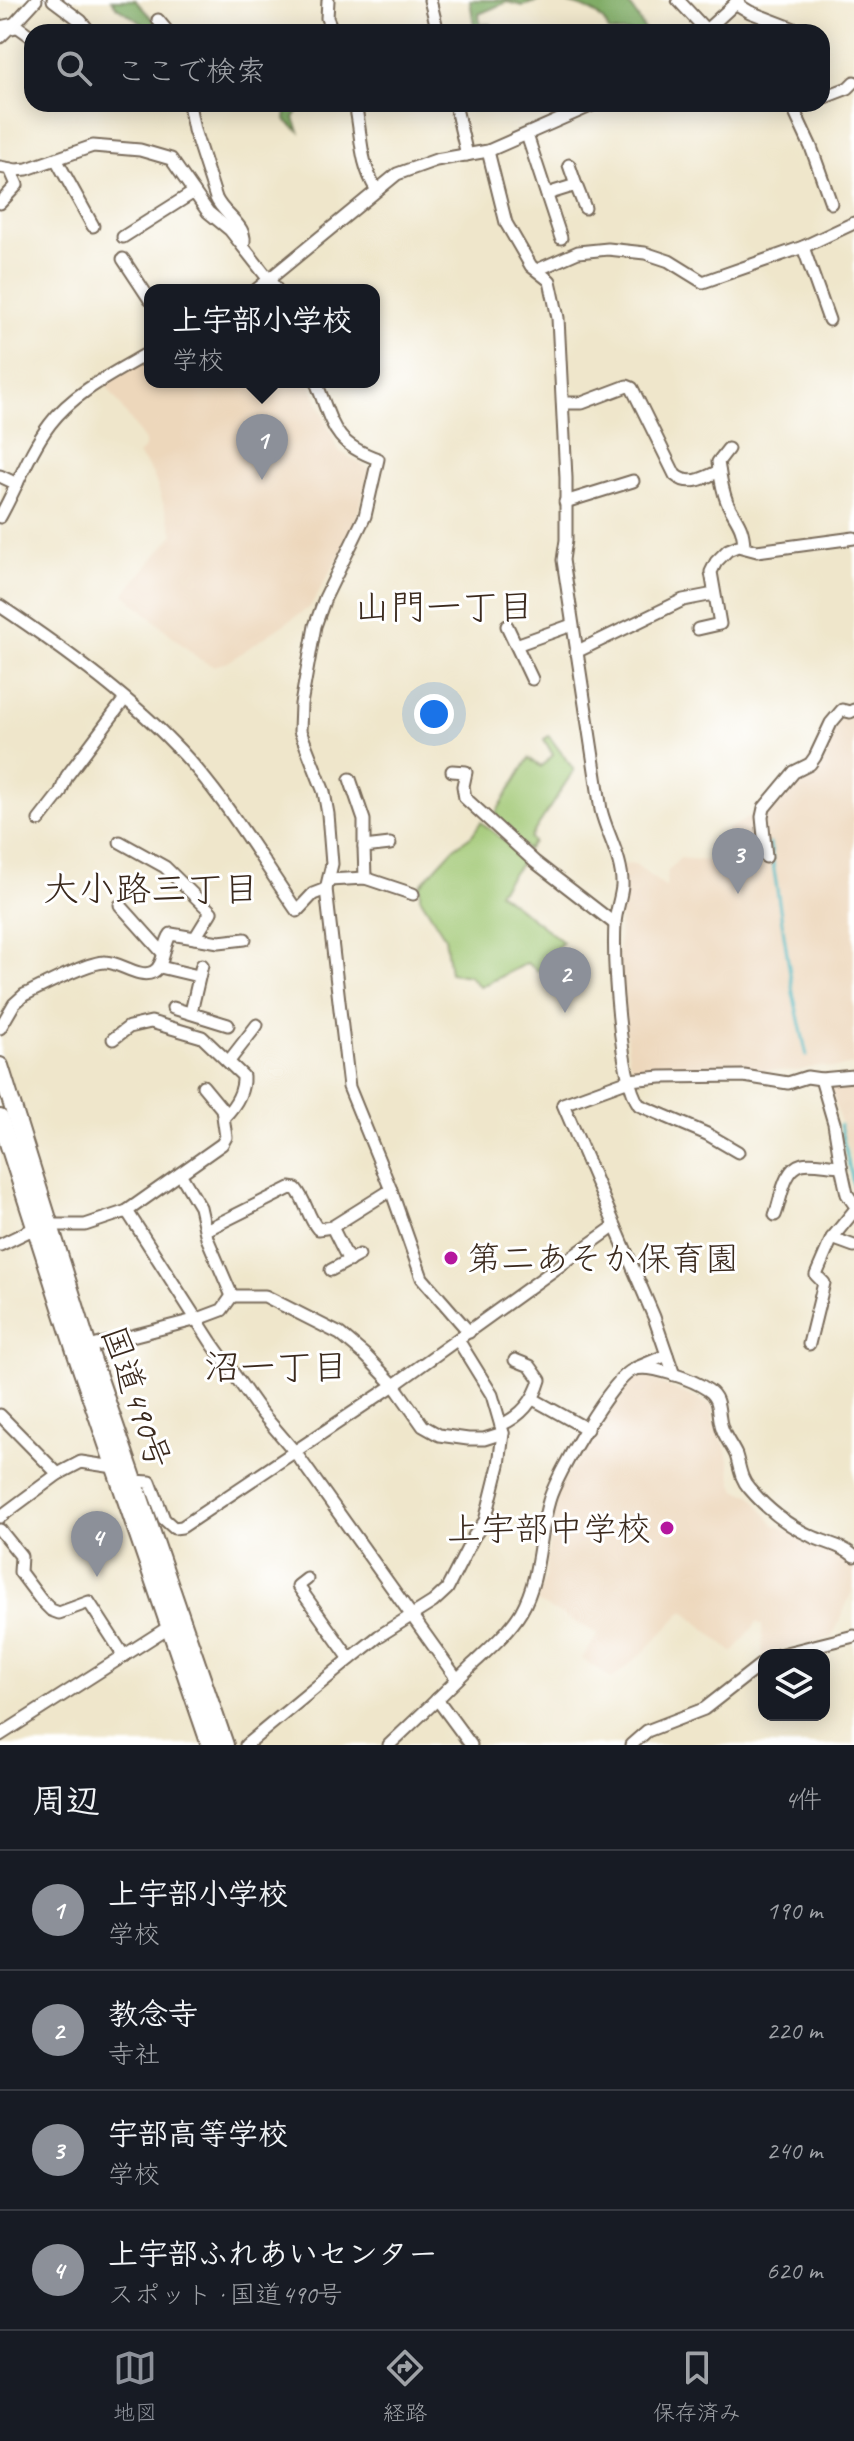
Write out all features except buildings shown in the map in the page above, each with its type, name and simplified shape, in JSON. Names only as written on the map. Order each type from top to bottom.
[{"type":"highway","name":"国道490号","points":[[0,1066],[42,1226],[114,1467],[225,1745]]},
{"type":"highway","name":"国道490号","points":[[0,1118],[42,1226]]},
{"type":"highway","name":"国道490号","points":[[81,1349],[134,1481],[210,1745]]},
{"type":"street","points":[[0,37],[16,25],[36,0]]},
{"type":"street","points":[[53,0],[82,24]]},
{"type":"street","points":[[328,0],[330,24]]},
{"type":"street","points":[[430,0],[436,24]]},
{"type":"street","points":[[678,0],[699,24]]},
{"type":"street","points":[[713,24],[737,2],[750,12],[781,24]]},
{"type":"street","points":[[158,20],[161,24]]},
{"type":"street","points":[[0,27],[16,25],[24,31]]},
{"type":"street","points":[[830,95],[848,88],[854,82]]},
{"type":"street","points":[[191,112],[216,198],[220,208],[243,230],[243,246]]},
{"type":"street","points":[[357,112],[363,163],[376,189]]},
{"type":"street","points":[[457,112],[467,155]]},
{"type":"street","points":[[263,284],[397,174],[415,166],[488,151],[577,112]]},
{"type":"street","points":[[795,112],[831,203]]},
{"type":"street","points":[[527,135],[561,238]]},
{"type":"street","points":[[5,168],[27,169],[93,146],[140,150],[171,159],[208,212],[230,230],[272,284]]},
{"type":"street","points":[[488,151],[506,223],[524,256],[550,281],[558,318],[566,540],[563,560],[601,810],[616,848],[621,875],[615,924],[617,1001],[629,1080],[634,1097],[647,1110],[707,1134],[738,1152]]},
{"type":"street","points":[[56,159],[93,226]]},
{"type":"street","points":[[569,165],[585,208]]},
{"type":"street","points":[[0,203],[17,185],[5,168]]},
{"type":"street","points":[[547,194],[576,185]]},
{"type":"street","points":[[123,237],[194,192]]},
{"type":"street","points":[[537,270],[578,252],[608,249],[645,253],[669,261],[703,282],[803,247],[854,223]]},
{"type":"street","points":[[803,247],[829,320]]},
{"type":"street","points":[[123,259],[144,291]]},
{"type":"street","points":[[0,517],[42,437],[59,413],[89,389],[144,356]]},
{"type":"street","points":[[563,403],[582,403],[627,386],[632,388],[675,475],[687,481],[719,471]]},
{"type":"street","points":[[318,388],[336,431],[346,445],[378,459],[365,516],[325,598],[315,626],[301,704],[300,731],[324,792],[328,814],[332,864],[328,885],[349,1087],[391,1190],[422,1278],[469,1332]]},
{"type":"street","points":[[728,449],[718,462],[719,471],[727,501],[744,529],[744,546]]},
{"type":"street","points":[[0,476],[17,484]]},
{"type":"street","points":[[565,502],[633,481]]},
{"type":"street","points":[[698,629],[720,624],[711,572],[728,550],[744,546],[757,551],[854,538]]},
{"type":"street","points":[[576,652],[683,600],[714,594]]},
{"type":"street","points":[[0,606],[52,642],[147,718],[183,754],[227,810],[297,911],[313,894],[328,885],[365,878],[413,894]]},
{"type":"street","points":[[516,645],[572,625]]},
{"type":"street","points":[[507,626],[532,679]]},
{"type":"street","points":[[39,820],[60,793],[67,776],[124,700]]},
{"type":"street","points":[[766,857],[764,808],[794,772],[810,764],[831,723],[848,711]]},
{"type":"street","points":[[452,771],[466,772],[463,786],[465,798],[535,862],[615,924]]},
{"type":"street","points":[[350,779],[364,820],[365,878]]},
{"type":"street","points":[[120,842],[165,867],[211,912],[195,938]]},
{"type":"street","points":[[364,847],[390,844]]},
{"type":"street","points":[[120,905],[163,953]]},
{"type":"street","points":[[0,1028],[14,1004],[24,995],[74,972],[103,962],[152,973],[160,967],[166,941],[171,934],[219,942],[245,939]]},
{"type":"street","points":[[160,967],[200,970],[191,1012]]},
{"type":"street","points":[[173,1008],[228,1025]]},
{"type":"street","points":[[202,1037],[211,1018]]},
{"type":"street","points":[[113,1039],[129,1027],[151,1022],[202,1037],[242,1073],[243,1084],[237,1103],[224,1117]]},
{"type":"street","points":[[229,1061],[257,1025]]},
{"type":"street","points":[[674,1375],[563,1104],[629,1080],[687,1075],[744,1076],[788,1083],[807,1077],[854,1076]]},
{"type":"street","points":[[821,1079],[834,1123],[847,1194],[854,1204]]},
{"type":"street","points":[[1,1242],[42,1226],[85,1225],[127,1211],[181,1175],[225,1140],[222,1109],[203,1086]]},
{"type":"street","points":[[775,1215],[782,1190],[797,1166],[804,1163],[841,1166]]},
{"type":"street","points":[[181,1175],[200,1207],[207,1238],[232,1296]]},
{"type":"street","points":[[206,1230],[290,1188],[296,1189],[302,1196],[318,1229],[332,1227],[391,1190]]},
{"type":"street","points":[[127,1211],[260,1411],[295,1452],[457,1679]]},
{"type":"street","points":[[809,1344],[824,1283],[816,1275],[832,1238],[854,1211]]},
{"type":"street","points":[[0,1517],[58,1474],[81,1462],[114,1467],[134,1481],[150,1482],[164,1519],[174,1528],[182,1527],[394,1385],[615,1226]]},
{"type":"street","points":[[331,1270],[354,1258],[332,1227]]},
{"type":"street","points":[[832,1238],[854,1246]]},
{"type":"street","points":[[81,1349],[198,1319],[222,1310],[232,1296]]},
{"type":"street","points":[[232,1296],[265,1296],[340,1334],[394,1385],[423,1426],[439,1435],[484,1439],[502,1429],[517,1415],[533,1399],[540,1380],[530,1366],[515,1360]]},
{"type":"street","points":[[246,1745],[350,1659],[447,1589],[485,1521],[499,1465],[502,1429],[492,1395],[458,1340]]},
{"type":"street","points":[[389,1745],[520,1614],[531,1591],[553,1486],[624,1375],[645,1362],[667,1355]]},
{"type":"street","points":[[636,1369],[652,1369],[674,1375],[699,1385],[716,1398],[723,1431],[749,1489],[781,1520],[854,1556]]},
{"type":"street","points":[[533,1399],[587,1429]]},
{"type":"street","points":[[0,1415],[58,1474]]},
{"type":"street","points":[[0,1530],[21,1556],[20,1572],[51,1610],[59,1613],[89,1602],[124,1656]]},
{"type":"street","points":[[307,1579],[298,1586],[350,1659]]},
{"type":"street","points":[[299,1614],[311,1605]]},
{"type":"street","points":[[0,1735],[175,1623]]},
{"type":"street","points":[[802,1649],[854,1636]]},
{"type":"street","points":[[325,1649],[337,1641]]},
{"type":"street","points":[[631,1745],[647,1731],[704,1709],[758,1667]]},
{"type":"street","points":[[437,1699],[471,1745]]},
{"type":"shaded area","points":[[144,361],[144,388],[313,388],[339,451],[371,469],[351,536],[310,607],[228,662],[213,666],[199,659],[124,594],[174,534],[153,474],[138,455],[145,447],[145,441],[106,385]]},
{"type":"shaded area","points":[[842,714],[854,716],[854,1065],[818,1066],[797,1071],[691,1069],[635,1072],[629,1061],[618,961],[622,865],[635,864],[666,888],[668,871],[680,858],[708,861],[730,855],[728,829],[755,814],[766,812]]},
{"type":"shaded area","points":[[854,1084],[854,1162],[852,1163],[831,1088]]},
{"type":"shaded area","name":"上宇部中学校","points":[[636,1375],[712,1405],[713,1422],[727,1450],[733,1484],[738,1491],[751,1495],[775,1525],[836,1550],[849,1561],[854,1570],[854,1586],[832,1638],[783,1649],[763,1649],[762,1625],[757,1622],[733,1653],[684,1610],[645,1651],[612,1679],[582,1659],[598,1634],[537,1602],[545,1577],[556,1492],[620,1394]]},
{"type":"green space","points":[[111,0],[135,0],[157,24],[143,24]]},
{"type":"green space","points":[[470,0],[542,0],[523,6],[507,2],[479,14],[480,24],[474,24]]},
{"type":"green space","points":[[555,0],[622,0],[632,8],[641,24],[606,24],[594,13]]},
{"type":"green space","points":[[286,112],[298,112],[294,118],[299,131],[285,120]]},
{"type":"green space","points":[[549,736],[574,770],[530,838],[533,842],[527,850],[494,816],[529,758],[541,767],[553,755],[544,739]]},
{"type":"green space","points":[[481,822],[525,858],[498,892],[563,942],[550,954],[552,961],[538,971],[527,963],[480,987],[469,976],[450,973],[445,937],[420,897],[420,885],[454,848],[472,835]]},
{"type":"waterway","points":[[770,844],[793,993],[807,1056]]},
{"type":"waterway","points":[[840,1125],[854,1188]]},
{"type":"place","name":"上宇部小学校","points":[[262,480]]},
{"type":"place","name":"宇部高等学校","points":[[738,894]]},
{"type":"place","name":"教念寺","points":[[565,1013]]},
{"type":"place","name":"第二あそか保育園","points":[[451,1258]]},
{"type":"place","name":"上宇部中学校","points":[[667,1528]]},
{"type":"place","name":"上宇部ふれあいセンター","points":[[97,1577]]},
{"type":"district","name":"山門一丁目","points":[[444,606]]},
{"type":"district","name":"大小路三丁目","points":[[151,888]]},
{"type":"district","name":"沼一丁目","points":[[276,1366]]}]
